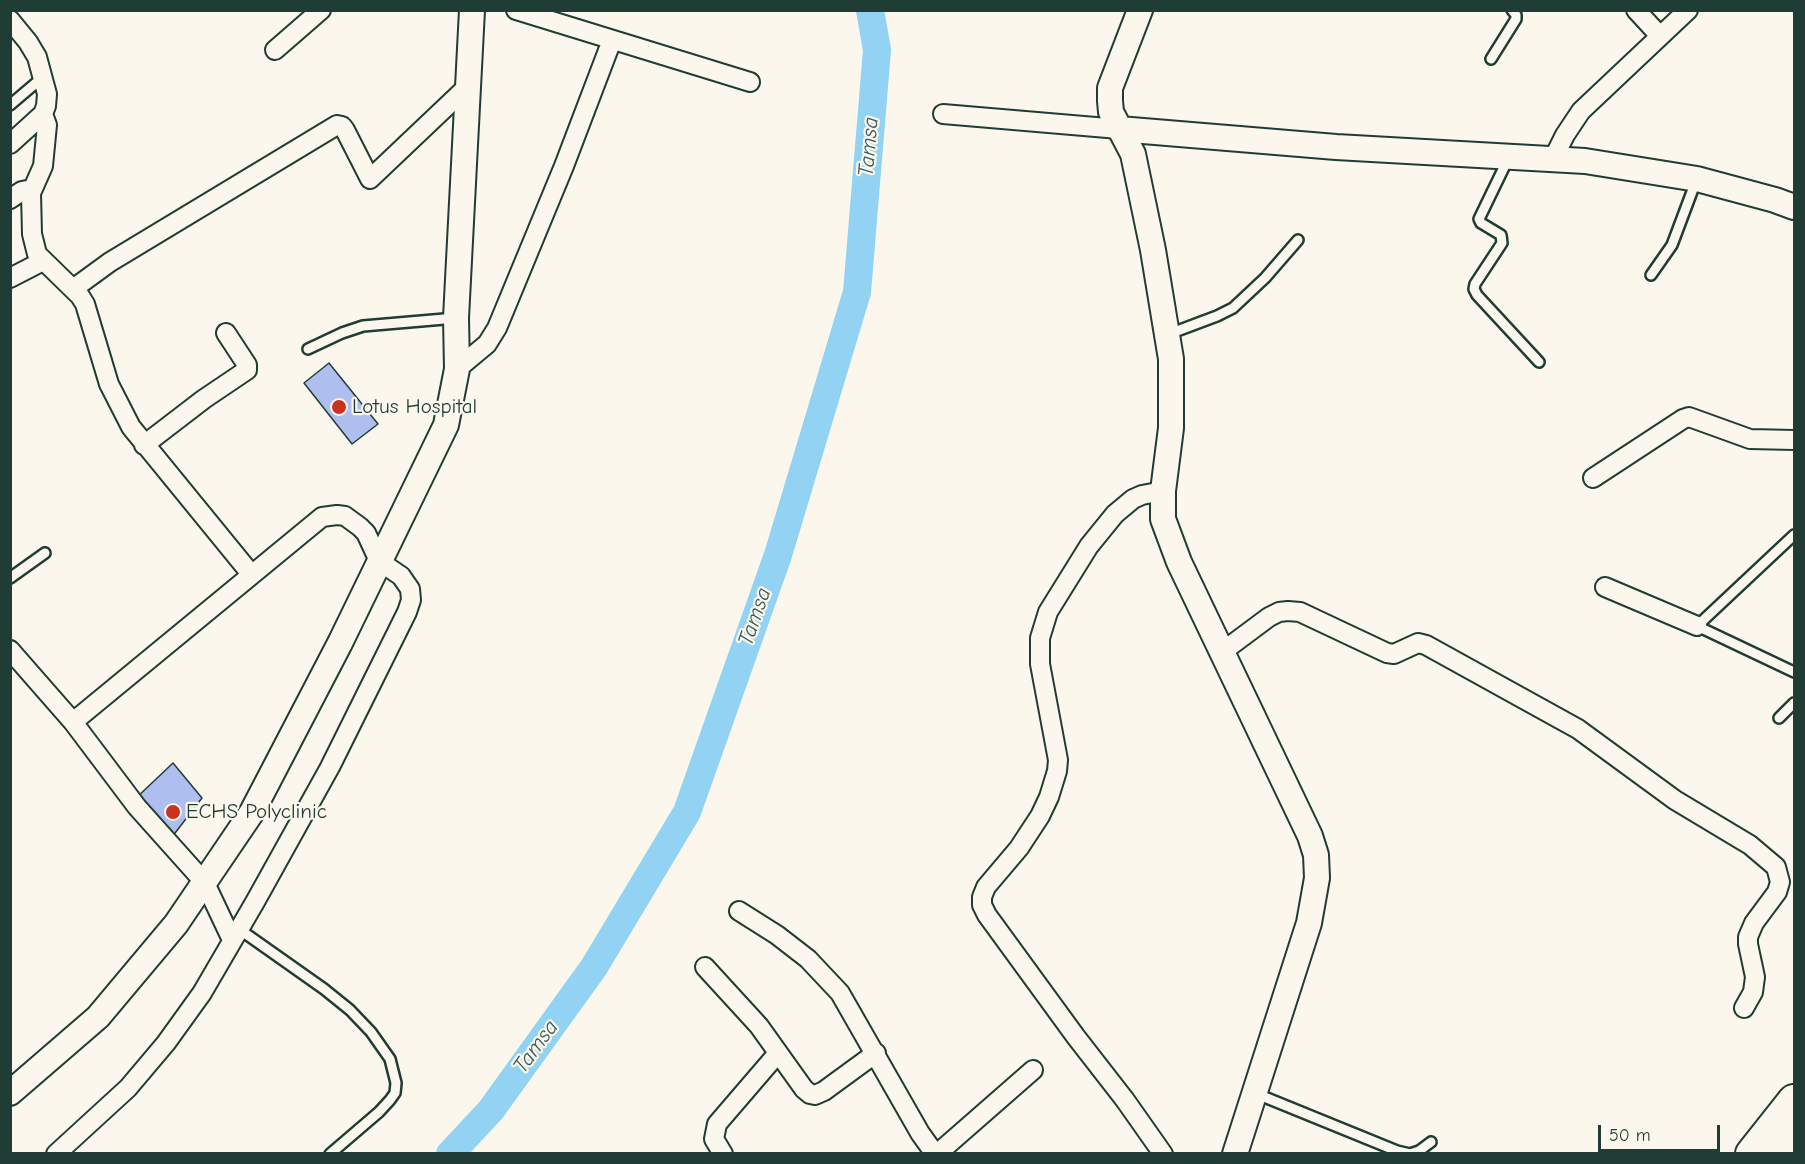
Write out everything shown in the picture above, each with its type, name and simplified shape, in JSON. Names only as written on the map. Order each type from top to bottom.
[{"type":"highway","points":[[1752,1154],[1794,1101]]},
{"type":"highway","points":[[1782,1154],[1794,1138]]},
{"type":"street","points":[[275,50],[321,10]]},
{"type":"street","points":[[10,1093],[98,1017],[176,924],[252,812],[340,642],[446,425],[457,369],[456,318],[472,10]]},
{"type":"street","points":[[516,10],[750,82]]},
{"type":"street","points":[[1140,10],[1110,88],[1111,112],[1133,154],[1153,250],[1171,359],[1171,428],[1163,491],[1163,519],[1179,561],[1310,836],[1316,855],[1317,878],[1309,923],[1235,1154]]},
{"type":"street","points":[[1636,10],[1660,36]]},
{"type":"street","points":[[1553,159],[1564,135],[1581,111],[1688,10]]},
{"type":"street","points":[[10,20],[37,57],[47,94],[46,106],[42,114],[10,144]]},
{"type":"street","points":[[457,369],[487,344],[504,313],[612,40]]},
{"type":"street","points":[[73,289],[110,262],[337,125],[342,126],[345,130],[370,179],[468,86]]},
{"type":"street","points":[[42,114],[47,125],[43,166],[31,193],[33,243],[37,254],[80,296],[90,315],[115,397],[131,427],[251,574]]},
{"type":"street","points":[[943,114],[1336,147],[1585,161],[1697,179],[1766,197],[1794,207]]},
{"type":"street","points":[[10,199],[22,191],[27,190],[31,193]]},
{"type":"street","points":[[10,278],[43,261]]},
{"type":"street","points":[[144,445],[198,403],[247,370],[247,365],[226,333]]},
{"type":"street","points":[[1593,477],[1689,417],[1750,439],[1794,440]]},
{"type":"street","points":[[1159,1152],[1120,1093],[987,915],[982,906],[982,897],[986,887],[1019,848],[1035,824],[1049,797],[1057,771],[1058,760],[1040,664],[1040,638],[1048,612],[1089,546],[1115,514],[1133,499],[1163,491]]},
{"type":"street","points":[[56,1154],[128,1088],[166,1043],[202,993],[314,798],[407,612],[411,600],[410,589],[400,576],[378,561],[366,533],[345,516],[322,517],[74,722]]},
{"type":"street","points":[[1605,587],[1697,626]]},
{"type":"street","points":[[1222,652],[1269,617],[1288,611],[1300,612],[1387,653],[1394,654],[1418,644],[1426,645],[1578,729],[1681,804],[1750,845],[1776,867],[1780,882],[1777,892],[1754,923],[1748,937],[1755,977],[1753,992],[1743,1008]]},
{"type":"street","points":[[10,650],[74,722],[138,807],[205,883],[236,934]]},
{"type":"street","points":[[739,911],[777,935],[820,971],[840,993],[920,1133],[936,1154],[1033,1070]]},
{"type":"street","points":[[705,967],[759,1026],[810,1094],[815,1095],[824,1091],[876,1053]]},
{"type":"street","points":[[723,1154],[714,1139],[717,1124],[778,1053]]},
{"type":"lane","points":[[1491,59],[1516,19],[1512,10]]},
{"type":"lane","points":[[10,105],[43,76]]},
{"type":"lane","points":[[1509,157],[1479,219],[1481,223],[1501,235],[1502,243],[1474,289],[1539,362]]},
{"type":"lane","points":[[1651,275],[1672,245],[1697,179]]},
{"type":"lane","points":[[1167,335],[1233,308],[1265,278],[1298,240]]},
{"type":"lane","points":[[308,349],[363,326],[456,318]]},
{"type":"lane","points":[[1794,535],[1697,626],[1794,672]]},
{"type":"lane","points":[[10,578],[45,553]]},
{"type":"lane","points":[[1779,718],[1794,703]]},
{"type":"lane","points":[[236,934],[344,1004],[371,1032],[390,1059],[396,1083],[395,1093],[380,1112],[330,1154]]},
{"type":"lane","points":[[1255,1093],[1398,1151],[1410,1154],[1419,1151],[1431,1142]]},
{"type":"building","points":[[329,363],[378,424],[352,444],[304,383]]},
{"type":"building","points":[[173,763],[202,798],[172,837],[135,799]]},
{"type":"waterway","name":"Tamsa","points":[[450,1154],[491,1110],[594,967],[687,812],[778,555],[857,292],[877,50],[870,10]]},
{"type":"place","name":"Lotus Hospital","points":[[339,407]]},
{"type":"place","name":"ECHS Polyclinic","points":[[173,812]]}]
